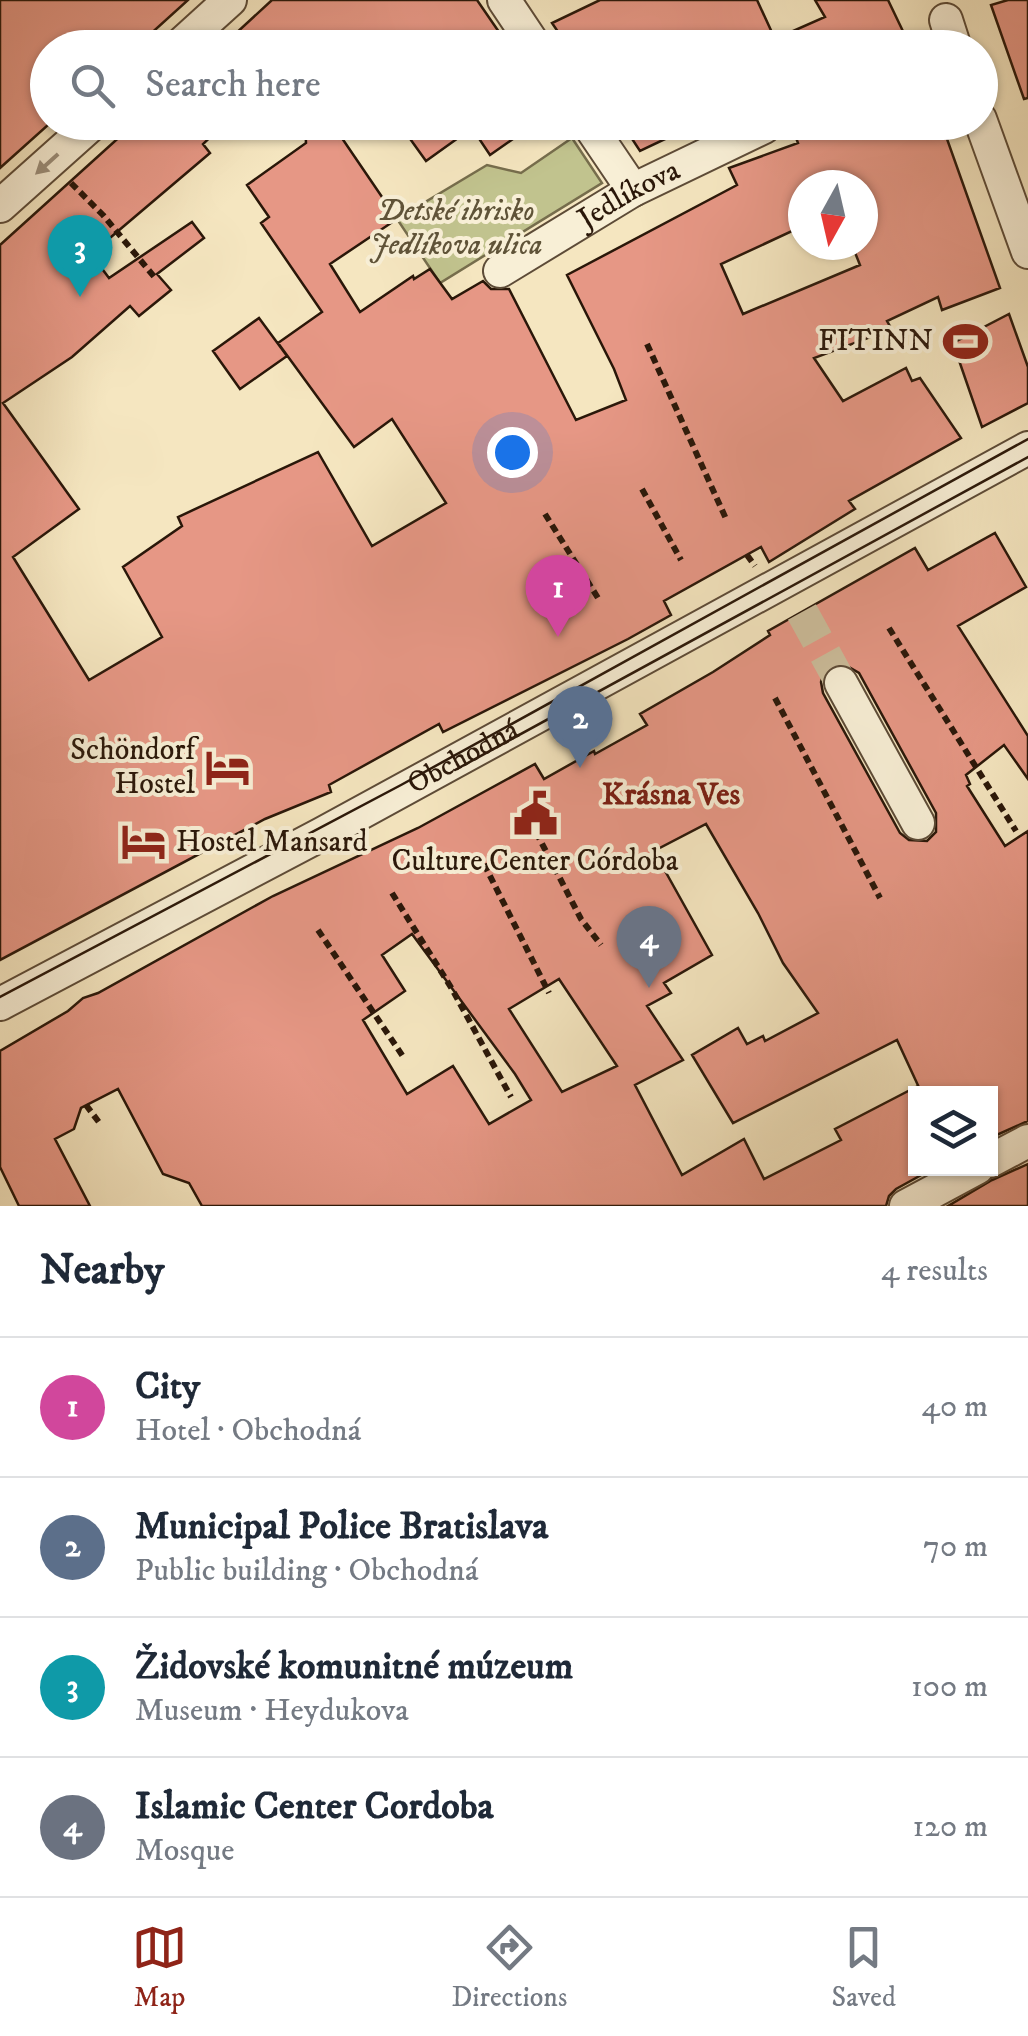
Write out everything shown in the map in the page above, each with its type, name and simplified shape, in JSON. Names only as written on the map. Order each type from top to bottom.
[{"type":"street","points":[[197,30],[230,0]]},
{"type":"street","points":[[504,0],[524,30]]},
{"type":"street","points":[[0,206],[74,140]]},
{"type":"street","points":[[599,140],[633,190]]},
{"type":"street","name":"Jedlíkova","points":[[500,271],[633,190],[737,140]]},
{"type":"street","points":[[988,140],[1028,252]]},
{"type":"street","name":"Obchodná","points":[[0,1004],[322,834],[1028,448]]},
{"type":"street","points":[[842,683],[918,823]]},
{"type":"street","points":[[998,1157],[1028,1142]]},
{"type":"street","points":[[906,1206],[962,1176]]},
{"type":"path","points":[[66,178],[103,215],[156,280]]},
{"type":"path","points":[[647,344],[727,521]]},
{"type":"path","points":[[642,490],[681,560]]},
{"type":"path","points":[[545,514],[598,598]]},
{"type":"path","points":[[889,628],[1016,831]]},
{"type":"path","points":[[775,698],[880,898]]},
{"type":"path","points":[[536,832],[581,919],[602,945]]},
{"type":"path","points":[[484,864],[549,993]]},
{"type":"path","points":[[392,893],[481,1032],[511,1097]]},
{"type":"path","points":[[318,930],[404,1058]]},
{"type":"path","points":[[86,1105],[101,1125]]},
{"type":"green space","name":"Detské ihrisko Jedlíkova ulica","points":[[573,140],[602,183],[440,283],[397,219],[487,165],[521,173]]},
{"type":"building","points":[[0,0],[188,0],[155,30],[30,30],[31,140],[0,168]]},
{"type":"building","points":[[272,0],[477,0],[498,30],[240,30]]},
{"type":"building","points":[[600,0],[757,0],[771,30],[557,30],[552,23]]},
{"type":"building","points":[[815,0],[888,0],[902,30],[795,30],[825,17]]},
{"type":"building","points":[[1028,0],[1028,98],[1024,99],[991,5]]},
{"type":"building","points":[[116,140],[207,140],[203,144],[210,153],[91,254],[109,278],[192,222],[204,238],[157,274],[171,290],[139,316],[130,306],[72,357],[3,403],[79,509],[13,557],[89,680],[162,637],[123,567],[182,526],[178,517],[318,452],[372,546],[446,503],[392,419],[354,447],[278,343],[322,312],[261,223],[269,217],[247,185],[306,140],[343,140],[397,219],[330,264],[360,312],[430,269],[452,299],[483,281],[491,289],[509,289],[576,420],[626,400],[567,275],[737,185],[729,168],[798,143],[797,140],[947,140],[1000,288],[942,310],[938,297],[887,321],[891,328],[887,331],[814,358],[843,401],[906,368],[912,381],[920,378],[961,438],[849,501],[855,509],[769,562],[761,547],[664,601],[671,615],[628,639],[443,732],[439,724],[329,785],[331,792],[265,819],[0,960],[0,245]]},
{"type":"building","points":[[411,140],[455,140],[426,161]]},
{"type":"building","points":[[480,140],[511,140],[490,155]]},
{"type":"building","points":[[633,140],[663,140],[640,151]]},
{"type":"building","points":[[1009,314],[1028,367],[1028,403],[982,427],[953,343]]},
{"type":"building","points":[[259,318],[287,356],[240,389],[213,351]]},
{"type":"building","points":[[995,533],[1026,587],[958,626],[1028,736],[1028,779],[1004,745],[966,775],[970,784],[967,786],[1005,846],[1028,831],[1028,1121],[998,1134],[998,1086],[918,1086],[897,1040],[733,1123],[692,1055],[738,1028],[747,1044],[763,1036],[765,1041],[818,1013],[783,963],[706,824],[654,851],[712,955],[664,983],[671,993],[647,1006],[683,1060],[635,1085],[682,1175],[744,1139],[764,1179],[841,1140],[835,1129],[908,1091],[908,1176],[920,1176],[896,1189],[886,1206],[202,1206],[189,1183],[163,1174],[118,1089],[81,1108],[74,1129],[55,1139],[90,1206],[19,1206],[0,1167],[0,1051],[83,998],[273,896],[418,828],[535,764],[544,779],[594,751],[595,754],[647,725],[640,714],[713,672],[770,635],[768,631],[915,548],[928,570]],"holes":[[[842,663],[859,673],[936,813],[936,832],[927,841],[909,840],[900,833],[823,693],[824,672],[832,665]],[[412,934],[531,1100],[489,1124],[453,1066],[407,1094],[363,1020],[405,991],[382,955]],[[559,979],[617,1066],[562,1092],[509,1009]]]},
{"type":"building","points":[[1028,1164],[1028,1206],[948,1206],[992,1180]]},
{"type":"tunnel","points":[[802,612],[841,683]]},
{"type":"tram line","points":[[0,997],[401,785],[1028,439]]},
{"type":"tram line","points":[[455,770],[1028,457]]},
{"type":"place","name":"Židovské komunitné múzeum","points":[[80,297]]},
{"type":"place","name":"FITINN","points":[[966,341]]},
{"type":"place","name":"City","points":[[558,637]]},
{"type":"place","name":"Schöndorf Hostel","points":[[228,767]]},
{"type":"place","name":"Municipal Police Bratislava","points":[[580,768]]},
{"type":"place","name":"Culture Center Córdoba","points":[[535,814]]},
{"type":"place","name":"Hostel Mansard","points":[[143,842]]},
{"type":"place","name":"Islamic Center Cordoba","points":[[649,988]]},
{"type":"district","name":"Krásna Ves","points":[[671,795]]}]
